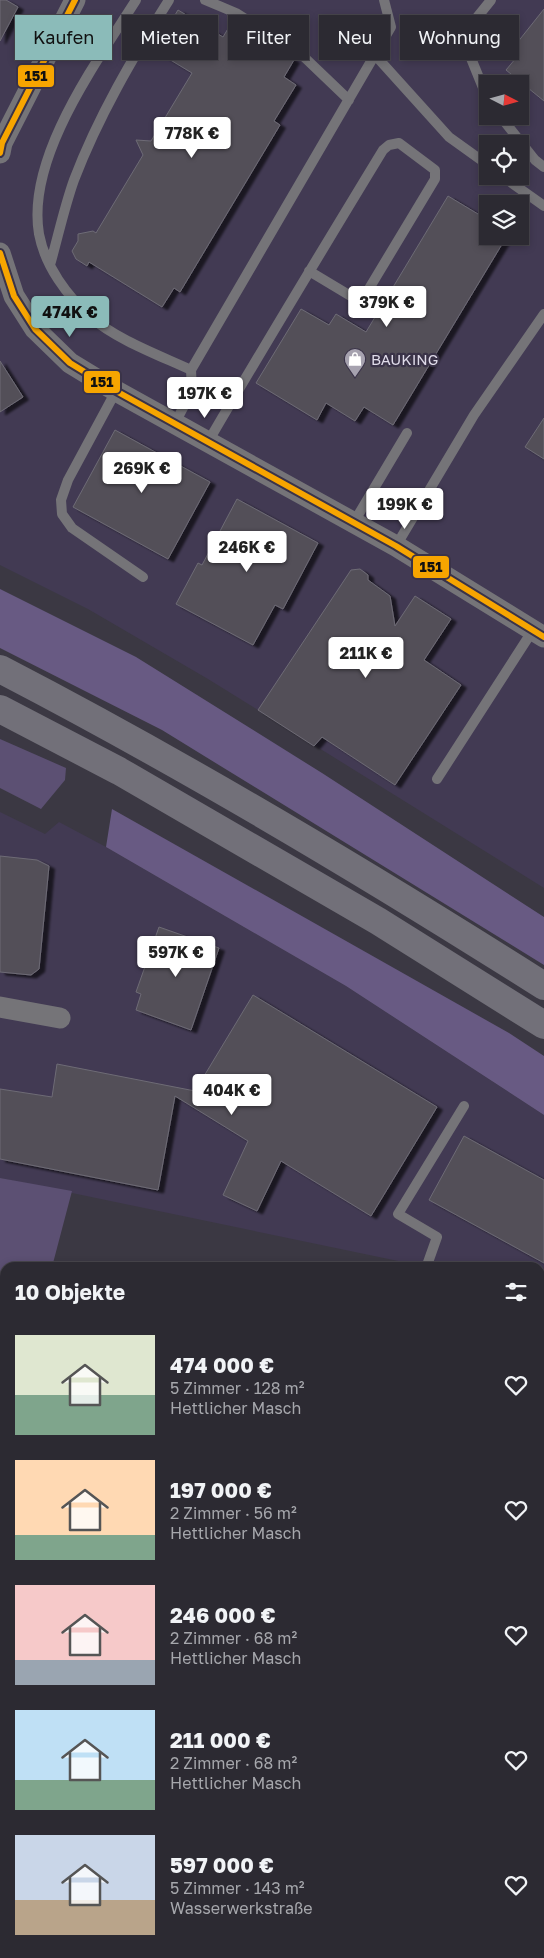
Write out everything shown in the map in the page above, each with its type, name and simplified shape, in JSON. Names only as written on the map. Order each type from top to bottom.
[{"type":"highway","points":[[0,669],[105,724],[308,839],[544,986]]},
{"type":"highway","points":[[0,709],[88,755],[378,922],[544,1025]]},
{"type":"street","points":[[0,153],[2,143],[19,108],[75,0]]},
{"type":"street","points":[[0,253],[14,296],[35,329],[70,363],[116,391],[396,546],[538,634]]},
{"type":"street","points":[[0,1007],[60,1018]]},
{"type":"lane","points":[[136,0],[80,90],[62,123],[46,162],[39,203],[39,234],[50,265],[67,293],[92,318],[128,341],[191,370]]},
{"type":"lane","points":[[50,265],[69,198],[84,155],[108,106],[169,0]]},
{"type":"lane","points":[[205,0],[236,13],[302,55],[349,100]]},
{"type":"lane","points":[[384,0],[388,15]]},
{"type":"lane","points":[[479,78],[462,36],[491,0]]},
{"type":"lane","points":[[175,423],[192,391],[191,370],[372,60]]},
{"type":"lane","points":[[379,60],[448,137],[479,159]]},
{"type":"lane","points":[[507,125],[535,160],[544,166]]},
{"type":"lane","points":[[208,442],[310,271],[383,150],[389,145],[399,143],[435,170],[435,179],[367,292],[361,297],[354,298],[310,271]]},
{"type":"lane","points":[[515,185],[544,206]]},
{"type":"lane","points":[[396,546],[474,415],[544,314]]},
{"type":"lane","points":[[116,391],[68,480],[61,500],[62,514],[72,528],[143,577]]},
{"type":"lane","points":[[354,522],[408,434]]},
{"type":"lane","points":[[437,779],[538,634]]},
{"type":"lane","points":[[428,1262],[437,1237],[398,1214],[464,1106]]},
{"type":"shaded area","points":[[0,0],[544,0],[544,888],[208,679],[88,609],[0,565]]},
{"type":"shaded area","points":[[0,589],[136,657],[322,773],[544,917],[544,965],[162,730],[0,648]]},
{"type":"shaded area","points":[[0,739],[66,768],[65,780],[41,809],[0,788]]},
{"type":"shaded area","points":[[112,809],[509,1033],[544,1056],[544,1115],[346,986],[106,847]]},
{"type":"shaded area","points":[[0,812],[45,834],[59,822],[106,847],[346,986],[544,1115],[544,1262],[403,1262],[0,1178]]},
{"type":"shaded area","points":[[0,1178],[72,1191],[53,1262],[0,1262]]},
{"type":"building","points":[[0,0],[6,0],[18,7],[0,41]]},
{"type":"building","points":[[544,9],[544,101],[529,89],[529,75],[512,75],[506,70],[514,60],[519,60],[519,40]]},
{"type":"building","points":[[178,10],[186,15],[175,15]]},
{"type":"building","points":[[228,29],[228,60],[294,60],[284,77],[296,85],[274,121],[280,125],[180,292],[174,288],[162,307],[89,262],[87,266],[76,259],[72,251],[78,241],[78,234],[93,231],[96,233],[143,155],[136,140],[151,141],[192,73],[171,60],[218,60],[218,34],[223,37]]},
{"type":"building","points":[[448,196],[479,215],[479,245],[502,245],[393,425],[364,407],[355,421],[326,403],[317,420],[256,383],[301,309],[329,325],[336,314],[366,332]]},
{"type":"building","points":[[0,361],[23,397],[0,412]]},
{"type":"building","points":[[544,418],[544,459],[525,447]]},
{"type":"building","points":[[115,430],[210,482],[168,559],[73,507]]},
{"type":"building","points":[[237,499],[318,543],[283,609],[275,605],[253,645],[176,604],[198,563],[202,565]]},
{"type":"building","points":[[360,569],[368,575],[368,580],[390,596],[395,626],[415,596],[451,619],[424,660],[461,685],[395,785],[322,737],[314,746],[258,710],[351,570]]},
{"type":"building","points":[[0,856],[37,860],[49,866],[39,969],[31,975],[0,972]]},
{"type":"building","points":[[159,927],[219,948],[191,1030],[136,1010],[141,994],[136,992]]},
{"type":"building","points":[[253,995],[437,1107],[371,1216],[281,1161],[257,1211],[223,1195],[248,1141],[175,1096],[158,1190],[0,1159],[0,1089],[52,1097],[57,1064],[195,1091]]},
{"type":"building","points":[[464,1136],[544,1180],[544,1262],[542,1262],[429,1200]]},
{"type":"transit line","name":"151","points":[[0,153],[2,143],[75,0]]},
{"type":"transit line","name":"151","points":[[0,253],[14,296],[35,329],[70,363],[116,391],[396,546],[544,637]]},
{"type":"place","name":"BAUKING","points":[[355,378]]}]
